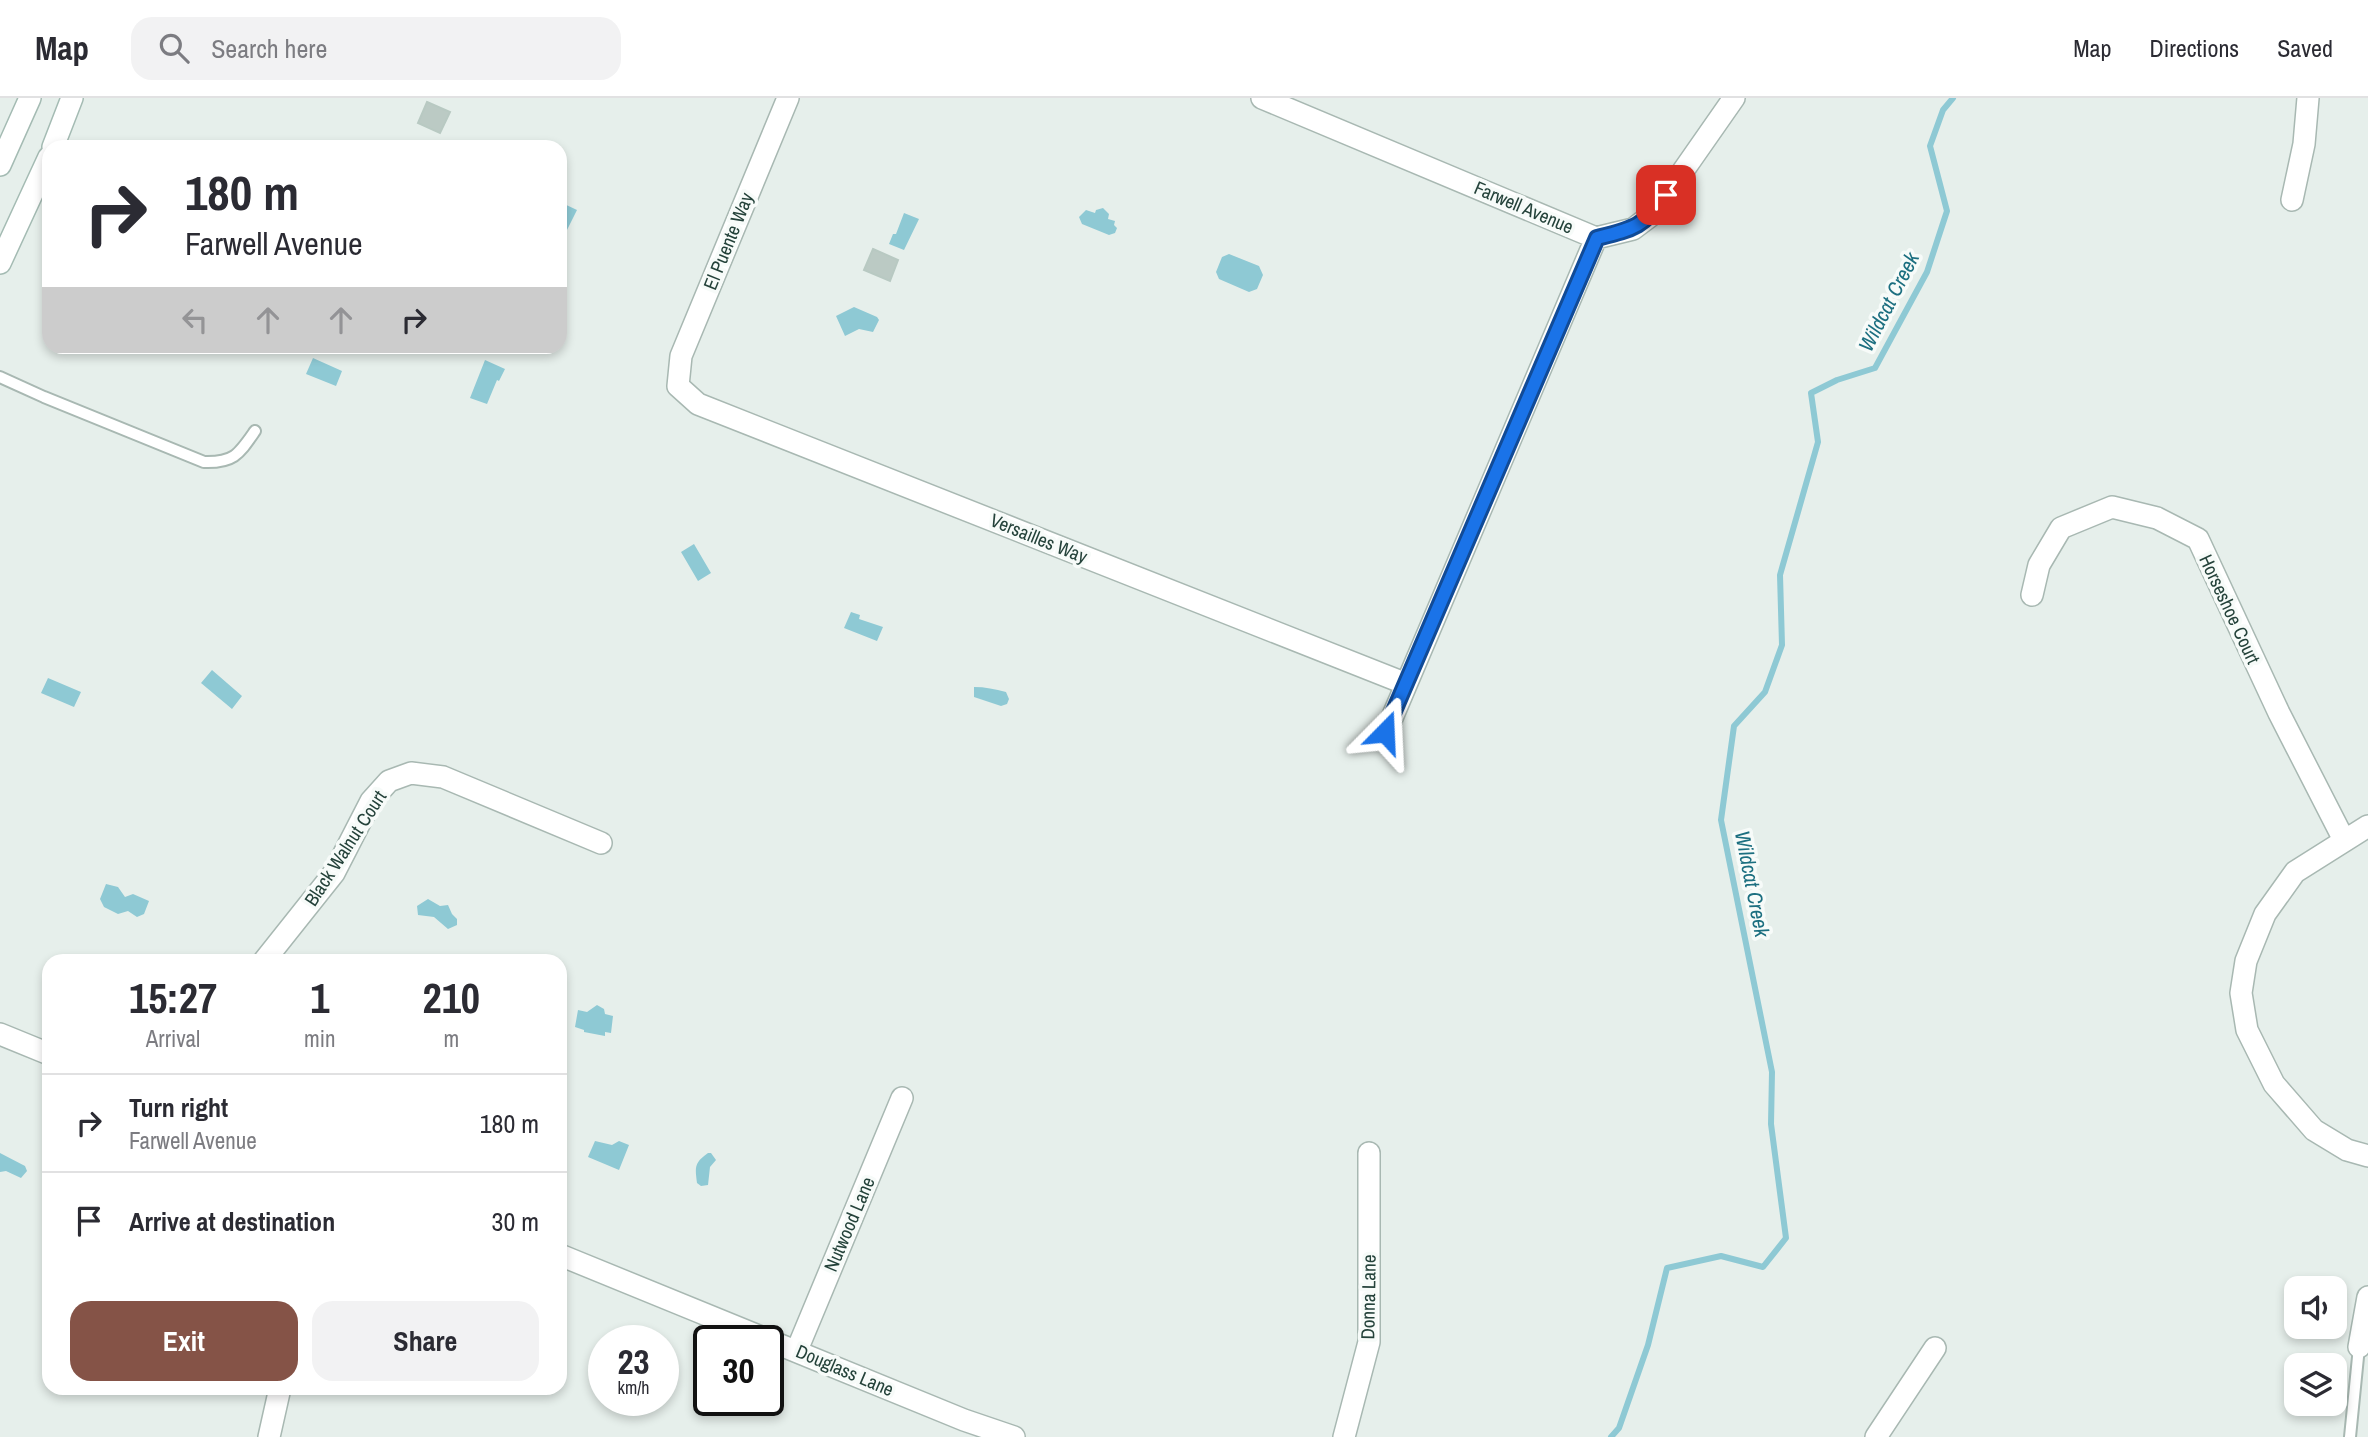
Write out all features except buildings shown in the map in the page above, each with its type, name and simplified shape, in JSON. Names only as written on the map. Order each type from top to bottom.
[{"type":"street","points":[[0,166],[30,98]]},
{"type":"street","points":[[56,140],[72,98]]},
{"type":"street","name":"El Puente Way","points":[[678,386],[681,356],[788,98]]},
{"type":"street","name":"Farwell Avenue","points":[[1262,98],[1597,238],[1633,229],[1653,214],[1734,98]]},
{"type":"street","points":[[2292,200],[2305,144],[2308,98]]},
{"type":"street","points":[[0,264],[42,172]]},
{"type":"street","points":[[1385,732],[1597,238]]},
{"type":"street","name":"Versailles Way","points":[[678,386],[698,404],[1404,683]]},
{"type":"street","name":"Horseshoe Court","points":[[2032,595],[2039,565],[2061,528],[2112,507],[2157,519],[2197,539],[2279,713],[2344,840]]},
{"type":"street","name":"Black Walnut Court","points":[[270,954],[334,873],[371,802],[389,781],[411,773],[443,777],[601,844]]},
{"type":"street","points":[[2368,826],[2295,872],[2266,914],[2246,961],[2241,993],[2247,1030],[2274,1084],[2314,1130],[2347,1150],[2368,1156]]},
{"type":"street","points":[[0,1034],[42,1051]]},
{"type":"street","name":"Nutwood Lane","points":[[797,1350],[902,1098]]},
{"type":"street","name":"Donna Lane","points":[[1344,1437],[1369,1342],[1369,1153]]},
{"type":"street","name":"Douglass Lane","points":[[567,1258],[797,1350],[961,1428],[1014,1437]]},
{"type":"street","points":[[2359,1347],[2368,1297]]},
{"type":"street","points":[[1876,1437],[1935,1348]]},
{"type":"street","points":[[270,1437],[279,1395]]},
{"type":"lane","points":[[0,377],[204,462],[222,463],[240,452],[255,431]]},
{"type":"lane","points":[[2350,1437],[2359,1347]]},
{"type":"water","points":[[567,205],[577,210],[567,230]]},
{"type":"water","points":[[1103,208],[1109,214],[1108,219],[1115,221],[1115,233],[1109,235],[1082,224],[1079,217],[1086,210],[1095,213]]},
{"type":"water","points":[[904,213],[919,219],[904,250],[889,244]]},
{"type":"water","points":[[1229,254],[1259,266],[1263,275],[1257,289],[1249,292],[1219,279],[1216,272],[1222,257]]},
{"type":"water","points":[[854,307],[877,317],[879,320],[873,332],[859,329],[845,336],[836,316]]},
{"type":"water","points":[[313,358],[342,371],[336,386],[306,374]]},
{"type":"water","points":[[485,360],[505,369],[487,404],[470,398]]},
{"type":"water","points":[[694,544],[711,573],[698,581],[681,552]]},
{"type":"water","points":[[851,612],[860,615],[859,619],[883,627],[877,641],[844,628]]},
{"type":"water","points":[[212,670],[242,696],[232,709],[201,683]]},
{"type":"water","points":[[48,678],[81,692],[74,707],[41,693]]},
{"type":"water","points":[[974,687],[1006,692],[1009,699],[1007,704],[1001,706],[974,697]]},
{"type":"water","points":[[106,884],[118,887],[125,897],[133,894],[149,901],[144,914],[137,917],[128,911],[118,914],[104,907],[100,899]]},
{"type":"water","points":[[428,899],[440,906],[448,905],[457,919],[457,925],[448,929],[434,917],[418,915],[417,906]]},
{"type":"water","points":[[597,1005],[604,1009],[605,1014],[613,1016],[611,1033],[605,1032],[605,1036],[584,1032],[575,1027],[578,1010],[587,1012]]},
{"type":"water","points":[[595,1141],[612,1145],[619,1141],[629,1145],[619,1170],[588,1157]]},
{"type":"water","points":[[0,1153],[25,1166],[27,1171],[21,1178],[6,1171],[0,1172]]},
{"type":"water","points":[[708,1153],[716,1160],[710,1167],[708,1185],[701,1186],[697,1183],[696,1166]]},
{"type":"waterway","name":"Wildcat Creek","points":[[1611,1437],[1619,1428],[1648,1345],[1667,1268],[1721,1256],[1763,1267],[1786,1238],[1771,1124],[1772,1072],[1721,820],[1734,726],[1765,692],[1782,645],[1780,575],[1818,442],[1811,393],[1837,380],[1875,368],[1927,272],[1947,211],[1930,146],[1943,110],[1953,98]]},
{"type":"route","points":[[1385,732],[1597,238],[1633,229],[1653,214],[1666,195]]}]
